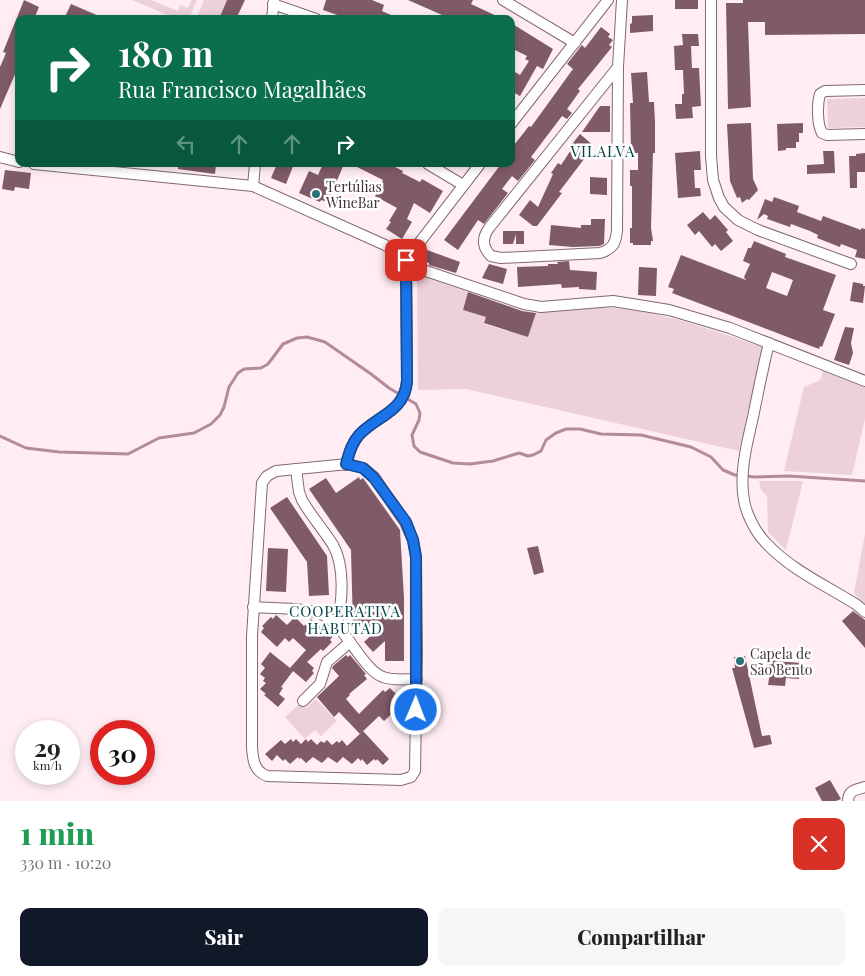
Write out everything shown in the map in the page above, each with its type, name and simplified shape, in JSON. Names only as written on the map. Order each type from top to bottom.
[{"type":"street","points":[[503,0],[575,42]]},
{"type":"street","points":[[515,119],[608,0]]},
{"type":"street","points":[[618,67],[488,228],[483,239],[485,248],[491,256],[501,258],[600,253],[611,248],[614,243],[617,230],[618,67],[622,0]]},
{"type":"street","points":[[711,0],[711,169],[719,198],[730,213],[747,225],[850,264]]},
{"type":"street","points":[[272,15],[273,2],[306,15]]},
{"type":"street","points":[[865,90],[825,91],[819,97],[820,128],[822,134],[865,134]]},
{"type":"street","points":[[515,107],[522,111]]},
{"type":"street","points":[[0,157],[15,161]]},
{"type":"street","points":[[64,167],[253,186],[385,245],[406,260],[433,275],[532,306],[602,301],[637,304],[696,317],[769,343],[865,381]]},
{"type":"street","points":[[253,186],[255,167]]},
{"type":"street","points":[[433,167],[464,185]]},
{"type":"street","points":[[346,464],[351,447],[358,436],[394,409],[403,398],[407,381],[406,260],[478,167]]},
{"type":"street","points":[[769,343],[761,375],[745,464],[744,501],[758,533],[765,543],[780,556],[865,612]]},
{"type":"street","points":[[346,464],[363,468],[374,478],[406,522],[411,534],[416,557],[417,678],[415,768],[413,774],[408,779],[392,780],[271,777],[263,775],[255,766],[252,753],[253,608],[262,483],[267,476],[276,471],[346,464]]},
{"type":"street","points":[[296,468],[302,500],[333,546],[338,560],[341,603],[336,626]]},
{"type":"street","points":[[253,608],[315,612],[327,617],[380,676],[394,679],[417,678]]},
{"type":"street","points":[[303,701],[320,684],[327,662],[350,642]]},
{"type":"street","points":[[848,801],[848,794],[865,787]]},
{"type":"shaded area","points":[[132,0],[151,0],[178,11],[180,5],[188,8],[192,0],[197,0],[191,15],[168,15]]},
{"type":"shaded area","points":[[204,0],[227,0],[221,15],[198,15]]},
{"type":"shaded area","points":[[865,98],[865,127],[828,128],[827,99]]},
{"type":"shaded area","points":[[422,276],[468,292],[463,310],[486,317],[484,324],[528,337],[536,313],[579,307],[608,307],[676,319],[763,347],[739,451],[466,389],[418,390],[417,279]]},
{"type":"shaded area","points":[[823,370],[865,386],[865,419],[852,475],[784,471],[804,387],[820,380]]},
{"type":"shaded area","points":[[759,481],[803,481],[786,550],[768,532],[767,496],[761,490]]},
{"type":"shaded area","points":[[865,534],[865,607],[854,593]]},
{"type":"shaded area","points":[[316,699],[337,721],[321,736],[315,730],[305,739],[285,717],[301,703],[306,708]]},
{"type":"building","points":[[24,0],[39,7],[36,15],[18,15]]},
{"type":"building","points":[[227,0],[245,0],[238,15],[221,15]]},
{"type":"building","points":[[326,0],[372,0],[384,5],[382,11],[391,15],[337,15],[323,10]]},
{"type":"building","points":[[408,0],[473,0],[471,4],[494,15],[442,15]]},
{"type":"building","points":[[675,0],[698,0],[698,9],[675,9]]},
{"type":"building","points":[[743,0],[865,0],[865,34],[765,35],[765,22],[748,22],[751,107],[728,109],[726,3],[743,3]]},
{"type":"building","points":[[71,4],[97,15],[66,15]]},
{"type":"building","points":[[653,15],[653,31],[630,33],[632,16]]},
{"type":"building","points":[[15,22],[15,74],[0,109],[0,67],[6,53],[3,52]]},
{"type":"building","points":[[515,25],[553,49],[543,69],[537,66],[520,96],[515,93],[515,72],[520,75],[529,61],[525,59],[527,56],[515,50]]},
{"type":"building","points":[[601,27],[610,34],[608,37],[613,40],[609,45],[612,47],[578,89],[580,91],[567,109],[572,113],[567,119],[562,116],[531,157],[535,160],[518,181],[512,176],[502,189],[508,193],[484,224],[478,220],[458,250],[444,240],[499,167],[515,167],[515,144],[529,126],[531,127],[573,69],[567,64],[582,45],[585,48]]},
{"type":"building","points":[[682,34],[698,34],[699,46],[691,46],[692,68],[699,68],[701,106],[692,107],[693,118],[676,119],[675,104],[682,104],[682,94],[684,94],[683,70],[675,70],[674,46],[683,45]]},
{"type":"building","points":[[647,72],[649,102],[654,102],[655,122],[651,228],[653,241],[651,241],[651,245],[633,245],[633,243],[630,243],[632,186],[630,186],[630,170],[638,170],[638,153],[631,151],[630,103],[633,103],[631,73]]},
{"type":"building","points":[[600,106],[610,106],[610,132],[582,132]]},
{"type":"building","points":[[751,123],[753,179],[758,190],[749,200],[747,199],[742,203],[740,197],[737,198],[730,181],[727,124]]},
{"type":"building","points":[[803,123],[803,133],[799,133],[799,142],[796,142],[796,148],[786,148],[786,150],[778,151],[777,124]]},
{"type":"building","points":[[580,134],[594,146],[559,192],[562,193],[537,226],[533,226],[519,215],[530,200],[538,207],[553,174],[551,173],[558,163],[561,165],[571,150],[569,148]]},
{"type":"building","points":[[700,151],[701,170],[694,170],[695,188],[700,188],[701,196],[678,198],[675,153]]},
{"type":"building","points":[[823,151],[834,151],[835,173],[807,174],[807,165],[824,164]]},
{"type":"building","points":[[865,153],[865,172],[857,172],[857,188],[850,188],[849,156]]},
{"type":"building","points":[[178,167],[216,167],[215,174],[178,169]]},
{"type":"building","points":[[276,167],[293,167],[286,184],[271,178]]},
{"type":"building","points":[[322,167],[343,167],[328,202],[321,200],[320,202],[299,193],[309,171],[318,175]]},
{"type":"building","points":[[357,167],[395,167],[403,171],[402,173],[420,182],[422,179],[443,191],[430,213],[414,203],[407,219],[412,222],[402,239],[386,229],[397,208],[375,196],[383,180]]},
{"type":"building","points":[[5,170],[31,173],[29,189],[15,187],[14,191],[2,189]]},
{"type":"building","points":[[590,177],[607,178],[607,195],[590,194]]},
{"type":"building","points":[[774,197],[799,206],[797,212],[821,221],[823,216],[861,230],[861,228],[865,229],[865,259],[855,257],[857,250],[841,244],[840,247],[817,238],[818,235],[791,224],[790,227],[767,219],[768,216],[764,214],[757,220],[765,199],[772,202]]},
{"type":"building","points":[[703,212],[710,220],[715,215],[728,230],[726,232],[733,241],[721,251],[715,244],[712,247],[699,231],[695,235],[687,225]]},
{"type":"building","points":[[591,219],[605,219],[604,244],[599,246],[573,247],[549,245],[551,225],[581,228],[581,225],[591,225]]},
{"type":"building","points":[[503,231],[524,231],[524,244],[516,244],[516,234],[513,244],[503,244]]},
{"type":"building","points":[[754,241],[786,254],[785,257],[836,275],[823,310],[835,314],[822,347],[820,346],[819,349],[672,293],[674,289],[668,287],[681,255],[746,280],[744,277],[750,264],[743,261],[748,248],[751,248]],"holes":[[[772,272],[793,280],[787,296],[766,288]]]},
{"type":"building","points":[[427,250],[460,262],[456,273],[429,265],[429,263],[423,261]]},
{"type":"building","points":[[569,261],[570,270],[597,272],[596,290],[579,289],[579,287],[562,288],[561,284],[518,287],[517,267],[548,266],[548,264]]},
{"type":"building","points":[[489,264],[507,269],[503,284],[482,278]]},
{"type":"building","points":[[639,267],[657,268],[656,296],[638,295]]},
{"type":"building","points":[[853,282],[865,286],[863,303],[850,301]]},
{"type":"building","points":[[468,292],[522,311],[536,313],[528,337],[484,323],[486,317],[463,310]]},
{"type":"building","points":[[845,327],[854,328],[851,343],[853,353],[849,365],[834,360]]},
{"type":"building","points":[[359,477],[360,480],[363,478],[400,530],[404,598],[404,661],[385,661],[385,641],[373,652],[364,642],[381,626],[353,627],[351,550],[309,489],[326,478],[336,493]]},
{"type":"building","points":[[287,497],[327,556],[329,595],[309,596],[307,562],[270,508]]},
{"type":"building","points":[[538,546],[544,572],[534,575],[527,548]]},
{"type":"building","points":[[268,548],[288,549],[286,592],[266,591]]},
{"type":"building","points":[[853,611],[865,620],[865,648],[842,621]]},
{"type":"building","points":[[276,615],[287,625],[295,617],[304,626],[311,619],[333,636],[330,640],[332,642],[323,651],[321,649],[307,662],[314,668],[312,671],[314,673],[306,682],[293,671],[281,687],[283,688],[279,694],[285,699],[278,707],[260,689],[266,683],[263,681],[265,678],[260,674],[265,668],[261,664],[270,652],[290,668],[306,650],[293,638],[289,642],[285,638],[277,647],[261,632],[264,628],[262,626],[271,617],[273,619]]},
{"type":"building","points":[[346,655],[348,657],[350,655],[366,674],[364,675],[367,679],[349,694],[346,699],[359,714],[383,690],[385,692],[390,688],[402,700],[397,705],[399,707],[384,721],[379,716],[360,734],[339,712],[334,717],[317,697],[339,676],[332,668]]},
{"type":"building","points":[[745,656],[762,736],[770,735],[772,744],[754,748],[732,668],[735,668],[734,657]]},
{"type":"building","points":[[768,660],[800,663],[799,679],[786,678],[785,686],[768,685],[770,672],[767,672]]},
{"type":"building","points":[[363,731],[389,759],[383,765],[377,759],[376,761],[374,759],[367,765],[362,759],[361,761],[358,758],[352,764],[343,757],[337,763],[328,757],[322,763],[313,757],[306,763],[298,757],[290,764],[285,759],[283,761],[277,755],[272,761],[265,754],[281,740],[285,744],[291,739],[293,742],[296,739],[301,744],[306,739],[308,742],[311,739],[317,745],[321,741],[324,743],[327,740],[332,745],[342,740],[347,746]]},
{"type":"building","points":[[830,780],[841,799],[822,801],[815,788]]},
{"type":"waterway","points":[[0,436],[26,448],[59,452],[128,454],[159,438],[194,433],[211,424],[220,415],[229,387],[238,373],[244,369],[261,368],[268,364],[283,344],[297,338],[307,337],[325,342],[389,388],[416,404],[420,413],[412,435],[414,446],[420,452],[453,463],[470,464],[493,461],[519,453],[528,456],[533,455],[541,451],[546,440],[556,433],[566,429],[580,429],[601,434],[641,435],[691,447],[711,457],[723,470],[735,475],[865,481]]},
{"type":"place","name":"Tertúlias WineBar","points":[[316,194]]},
{"type":"place","name":"Capela de São Bento","points":[[740,661]]},
{"type":"district","name":"VILALVA","points":[[603,151]]},
{"type":"district","name":"COOPERATIVA HABUTAD","points":[[345,620]]},
{"type":"route","points":[[406,260],[406,391],[397,406],[358,436],[351,447],[346,464],[363,468],[374,478],[406,522],[413,540],[416,557],[416,710]]}]
